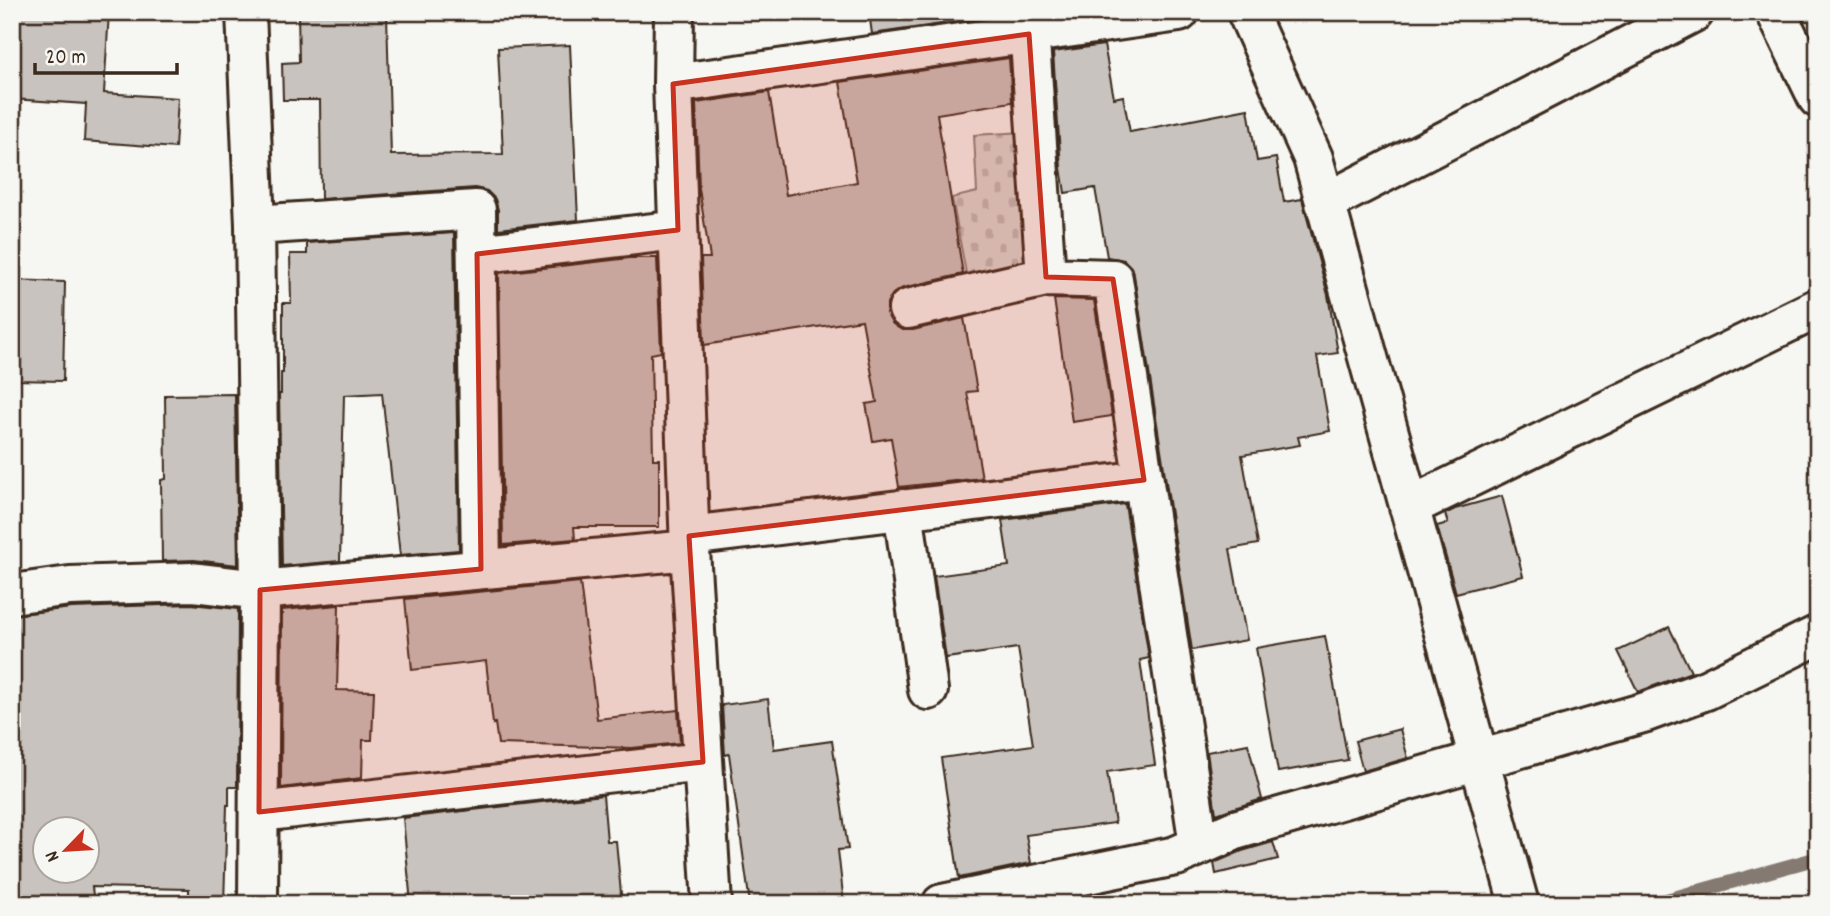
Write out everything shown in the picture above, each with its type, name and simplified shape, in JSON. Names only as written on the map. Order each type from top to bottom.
[{"type":"street","points":[[246,12],[255,225],[260,590],[258,904]]},
{"type":"street","points":[[674,12],[673,84],[690,543],[712,904]]},
{"type":"street","points":[[673,84],[1028,23],[1179,12]]},
{"type":"street","points":[[1247,12],[1313,158],[1519,904]]},
{"type":"street","points":[[1325,202],[1694,12]]},
{"type":"street","points":[[1776,12],[1818,98]]},
{"type":"street","points":[[1028,23],[1046,277]]},
{"type":"street","points":[[255,225],[476,210],[481,569]]},
{"type":"street","points":[[477,254],[678,230]]},
{"type":"street","points":[[908,309],[1046,277],[1113,279],[1199,845]]},
{"type":"street","points":[[1409,507],[1818,308]]},
{"type":"street","points":[[12,594],[69,586],[192,582],[260,590],[481,569],[690,543],[904,509],[1144,480]]},
{"type":"street","points":[[904,509],[928,690]]},
{"type":"street","points":[[942,904],[1175,856],[1235,830],[1646,712],[1706,691],[1818,635]]},
{"type":"street","points":[[259,812],[703,762]]},
{"type":"highlighted area","points":[[1029,34],[1046,277],[1113,279],[1144,480],[689,536],[703,762],[259,812],[260,590],[481,569],[477,254],[678,230],[673,84]]},
{"type":"green space","points":[[1024,132],[1031,275],[969,289],[952,198],[977,192],[974,135]]},
{"type":"building","points":[[12,12],[109,12],[104,93],[178,98],[175,148],[84,141],[86,104],[12,99]]},
{"type":"building","points":[[298,12],[371,12],[371,15],[387,15],[391,155],[503,154],[498,48],[570,45],[578,220],[498,229],[495,199],[487,191],[475,188],[321,199],[320,100],[283,100],[282,63],[299,62]]},
{"type":"building","points":[[869,12],[975,12],[976,19],[872,34]]},
{"type":"building","points":[[1104,45],[1114,98],[1123,96],[1130,132],[1248,109],[1257,161],[1276,158],[1284,202],[1302,199],[1328,295],[1338,353],[1317,356],[1330,431],[1298,437],[1300,445],[1242,455],[1258,544],[1230,549],[1247,640],[1192,650],[1134,275],[1124,260],[1107,257],[1095,188],[1065,193],[1053,52]]},
{"type":"building","points":[[1009,58],[1012,102],[937,114],[963,274],[903,288],[893,294],[887,303],[887,313],[892,323],[902,330],[964,318],[977,391],[967,392],[982,478],[899,487],[891,438],[873,441],[866,404],[877,402],[862,320],[704,345],[701,258],[710,258],[699,189],[696,103],[769,92],[786,195],[857,182],[840,82]]},
{"type":"building","points":[[454,233],[459,550],[400,555],[382,393],[344,395],[340,561],[282,566],[279,394],[283,373],[283,303],[291,303],[290,254],[307,254],[307,243]]},
{"type":"building","points":[[630,258],[657,258],[661,352],[651,354],[653,459],[659,459],[659,527],[574,527],[575,539],[503,545],[499,273]]},
{"type":"building","points":[[12,280],[65,282],[63,381],[12,380]]},
{"type":"building","points":[[1054,299],[1094,300],[1112,416],[1072,422]]},
{"type":"building","points":[[235,394],[238,565],[194,560],[162,561],[161,480],[166,479],[165,395]]},
{"type":"building","points":[[1502,496],[1523,576],[1456,593],[1437,526],[1448,523],[1445,514],[1455,509]]},
{"type":"building","points":[[1125,504],[1149,658],[1140,660],[1155,765],[1107,772],[1115,823],[1026,835],[1031,863],[959,878],[941,758],[1033,745],[1018,648],[946,658],[934,576],[1009,566],[1002,520]]},
{"type":"building","points":[[580,582],[597,719],[678,710],[680,743],[632,748],[498,744],[486,661],[412,670],[405,599]]},
{"type":"building","points":[[191,604],[238,609],[237,787],[229,787],[227,805],[224,904],[189,904],[189,889],[92,887],[94,904],[12,904],[12,615],[72,608]]},
{"type":"building","points":[[339,605],[337,690],[374,691],[372,740],[363,740],[362,778],[281,788],[282,610]]},
{"type":"building","points":[[1669,627],[1691,672],[1638,692],[1618,651]]},
{"type":"building","points":[[1325,636],[1348,760],[1278,772],[1256,648]]},
{"type":"building","points":[[768,699],[774,749],[832,741],[848,849],[838,850],[844,904],[750,904],[729,754],[725,755],[722,705]]},
{"type":"building","points":[[1400,729],[1408,758],[1363,771],[1355,741]]},
{"type":"building","points":[[1248,744],[1262,799],[1216,814],[1207,752]]},
{"type":"building","points":[[603,795],[607,841],[616,841],[622,904],[411,904],[403,818]]},
{"type":"building","points":[[1273,842],[1278,859],[1216,874],[1214,863]]},
{"type":"waterway","points":[[1652,904],[1818,858]]}]
